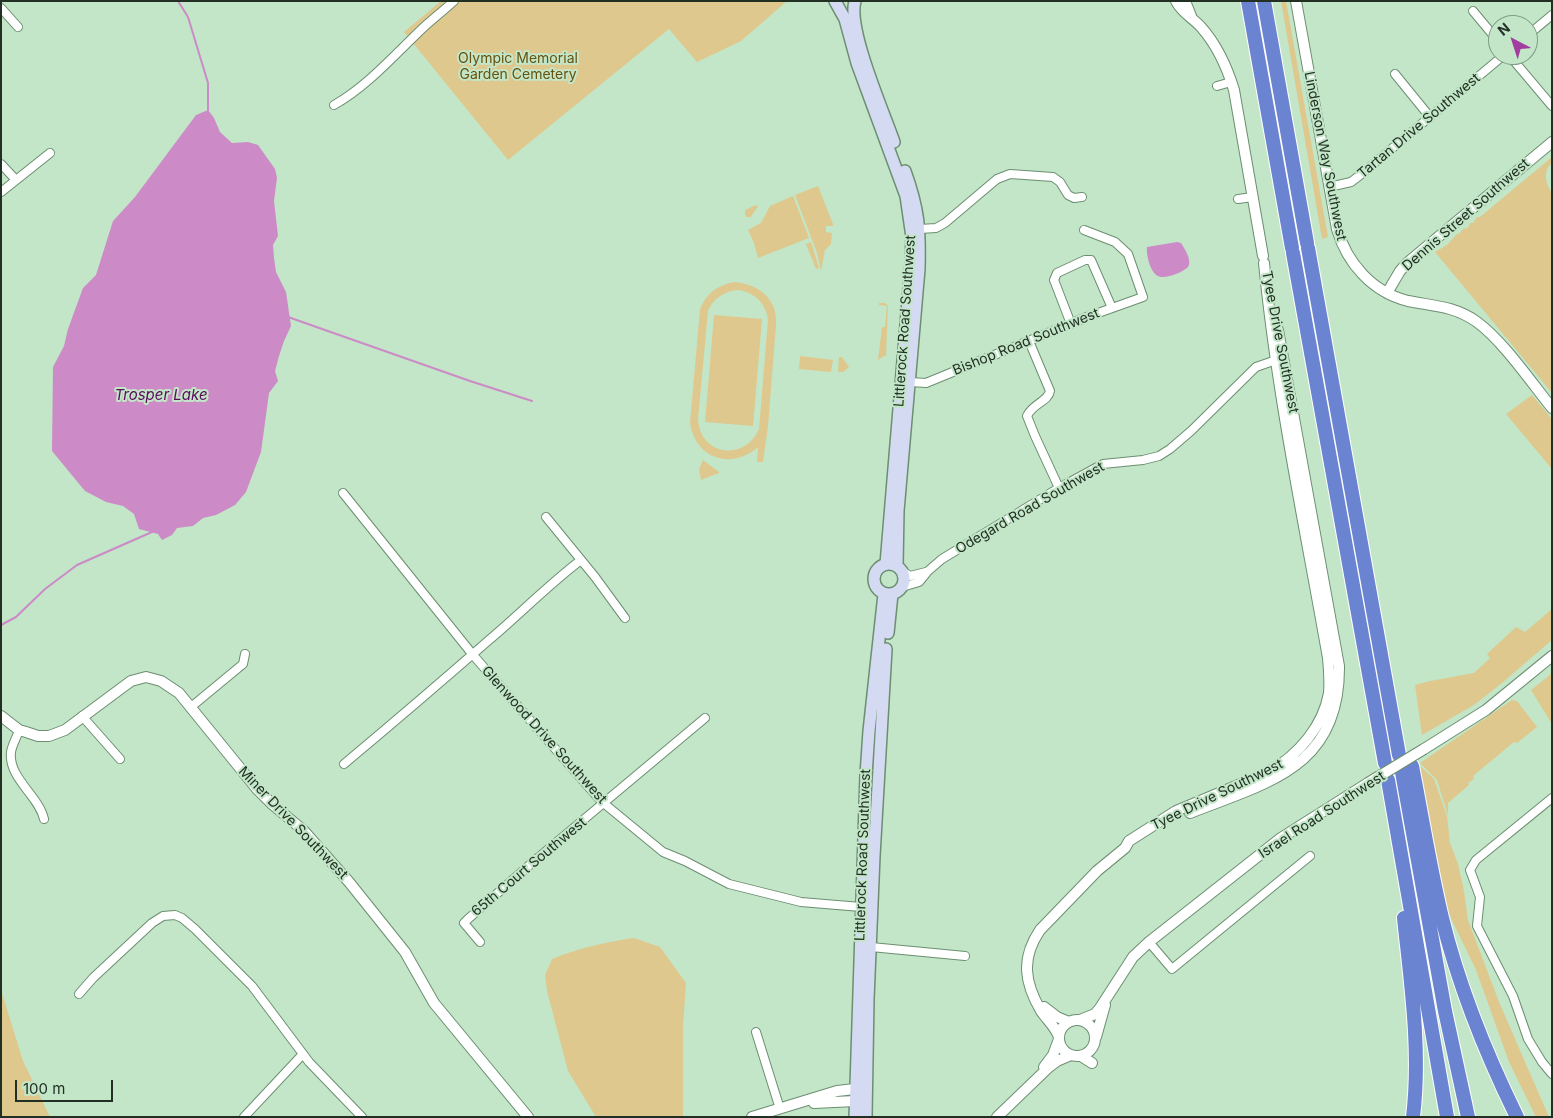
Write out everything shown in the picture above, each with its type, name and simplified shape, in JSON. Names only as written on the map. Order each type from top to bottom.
[{"type":"highway","points":[[1248,1],[1385,764]]},
{"type":"highway","points":[[1264,1],[1360,536],[1376,596],[1404,752]]},
{"type":"highway","points":[[1468,1117],[1444,1011],[1407,769],[1454,959],[1486,1048],[1517,1117]]},
{"type":"highway","points":[[1388,780],[1415,1024],[1416,1073],[1413,1117]]},
{"type":"highway","points":[[1390,796],[1447,1117]]},
{"type":"main road","name":"Littlerock Road Southwest","points":[[835,1],[845,19],[857,63],[901,183],[911,225],[911,265],[895,567],[904,582],[902,587]]},
{"type":"main road","name":"Littlerock Road Southwest","points":[[855,1],[854,11],[862,52],[913,194],[920,229],[919,270],[898,511],[895,567]]},
{"type":"main road","name":"Littlerock Road Southwest","points":[[888,594],[876,588],[873,578],[877,569],[895,567]]},
{"type":"main road","points":[[888,594],[898,592],[902,587]]},
{"type":"main road","name":"Littlerock Road Southwest","points":[[855,1117],[868,731],[888,594]]},
{"type":"main road","name":"Littlerock Road Southwest","points":[[866,1117],[870,947],[888,594]]},
{"type":"street","points":[[334,105],[372,77],[454,1]]},
{"type":"street","name":"Tyee Drive Southwest","points":[[1176,1],[1184,13],[1191,16]]},
{"type":"street","name":"Tyee Drive Southwest","points":[[1185,1],[1191,16],[1218,50],[1231,82],[1263,256]]},
{"type":"street","name":"Linderson Way Southwest","points":[[1296,1],[1337,229],[1345,252],[1360,272],[1388,293],[1409,301],[1444,306],[1477,322],[1499,343],[1552,408]]},
{"type":"street","points":[[1,8],[18,28]]},
{"type":"street","points":[[1473,11],[1488,29]]},
{"type":"street","points":[[1538,27],[1552,15]]},
{"type":"street","name":"Tartan Drive Southwest","points":[[1329,187],[1351,182],[1492,65]]},
{"type":"street","points":[[1517,65],[1552,106]]},
{"type":"street","points":[[1395,74],[1430,116]]},
{"type":"street","points":[[1217,86],[1231,82]]},
{"type":"street","name":"Dennis Street Southwest","points":[[1388,293],[1400,271],[1407,263],[1552,142]]},
{"type":"street","points":[[1,192],[50,153]]},
{"type":"street","points":[[1,164],[16,180]]},
{"type":"street","points":[[920,229],[936,228],[996,180],[1010,174],[1053,177],[1060,182],[1068,195],[1074,198],[1082,197]]},
{"type":"street","points":[[1238,199],[1253,197]]},
{"type":"street","name":"Bishop Road Southwest","points":[[910,382],[926,383],[1143,297],[1128,254],[1115,242],[1084,230]]},
{"type":"street","points":[[1071,324],[1054,280],[1057,273],[1086,260],[1091,260],[1112,308]]},
{"type":"street","name":"Tyee Drive Southwest","points":[[1059,1038],[1056,1029],[1042,1013],[1035,999],[1026,971],[1029,951],[1033,940],[1040,930],[1091,878],[1125,848],[1129,840],[1176,811],[1282,765],[1312,734],[1325,707],[1330,678],[1328,658],[1264,263],[1279,359]]},
{"type":"street","points":[[1028,341],[1050,391],[1050,395],[1030,409],[1027,416],[1059,488]]},
{"type":"street","name":"Odegard Road Southwest","points":[[902,587],[919,582],[942,558],[1059,488],[1106,463],[1142,460],[1159,456],[1170,450],[1256,367],[1279,359]]},
{"type":"street","name":"Glenwood Drive Southwest","points":[[343,493],[473,655],[604,804],[663,852],[729,884],[802,902],[861,907]]},
{"type":"street","points":[[546,517],[625,618]]},
{"type":"street","points":[[344,764],[473,655],[541,595],[556,579],[581,560]]},
{"type":"street","points":[[895,567],[910,576],[928,571]]},
{"type":"street","points":[[192,707],[243,664],[245,654]]},
{"type":"street","name":"Israel Road Southwest","points":[[1080,1020],[1094,1014],[1134,957],[1148,942],[1281,838],[1486,710],[1552,656]]},
{"type":"street","name":"Miner Drive Southwest","points":[[1,716],[19,730],[38,736],[54,735],[65,730],[131,681],[146,677],[161,681],[179,693],[257,789],[304,831],[350,882],[405,952],[434,1003],[528,1117]]},
{"type":"street","points":[[82,716],[120,759]]},
{"type":"street","name":"65th Court Southwest","points":[[480,942],[464,923],[533,862],[705,718]]},
{"type":"street","points":[[19,730],[11,752],[12,762],[16,773],[42,810],[44,819]]},
{"type":"street","points":[[1552,798],[1476,860],[1470,870],[1480,896],[1477,926],[1513,996],[1528,1039],[1552,1074]]},
{"type":"street","points":[[1148,942],[1172,969],[1310,856]]},
{"type":"street","points":[[79,994],[93,978],[152,923],[163,916],[182,918],[196,929],[252,986],[303,1054],[362,1117]]},
{"type":"street","points":[[870,947],[964,956]]},
{"type":"street","name":"Israel Road Southwest","points":[[1095,1040],[1110,993]]},
{"type":"street","points":[[1035,999],[1054,1015],[1069,1022]]},
{"type":"street","points":[[1031,1084],[1053,1055],[1064,1025],[1069,1022],[1080,1020],[1091,1026],[1102,1054]]},
{"type":"street","points":[[756,1032],[780,1109]]},
{"type":"street","points":[[1059,1038],[1062,1048],[1092,1063]]},
{"type":"street","points":[[998,1117],[1057,1061],[1088,1052],[1095,1040]]},
{"type":"street","points":[[244,1117],[303,1054]]},
{"type":"street","points":[[752,1117],[837,1092],[855,1095]]},
{"type":"green space","name":"Olympic Memorial Garden Cemetery","points":[[441,1],[787,1],[741,41],[697,62],[669,29],[508,160],[404,32]]},
{"type":"green space","points":[[1281,1],[1286,1],[1328,237],[1322,239]]},
{"type":"green space","points":[[1552,157],[1552,163],[1547,170],[1546,178],[1552,193],[1552,393],[1435,252],[1447,245],[1463,229],[1468,228],[1470,223],[1473,223],[1477,217],[1480,217]]},
{"type":"green space","points":[[818,186],[833,224],[833,226],[826,226],[826,232],[832,233],[831,244],[825,250],[821,271],[817,253],[795,195]]},
{"type":"green space","points":[[793,196],[809,238],[758,258],[748,230],[761,223],[770,206]]},
{"type":"green space","points":[[756,205],[758,206],[751,217],[746,217],[745,210]]},
{"type":"green space","points":[[811,242],[819,268],[816,269],[806,244]]},
{"type":"green space","points":[[734,282],[751,286],[765,294],[774,308],[776,316],[768,426],[763,462],[757,462],[758,447],[748,454],[737,458],[726,459],[716,457],[699,445],[693,435],[690,423],[700,309],[705,299],[713,291],[722,285]],"holes":[[[739,290],[745,291],[759,300],[765,309],[768,320],[759,429],[752,440],[744,447],[724,450],[714,447],[706,441],[698,419],[708,311],[713,302],[725,293]]]},
{"type":"green space","points":[[879,303],[885,303],[888,306],[886,356],[878,360],[887,306],[879,305]]},
{"type":"green space","points":[[714,315],[762,319],[753,426],[705,422]]},
{"type":"green space","points":[[800,356],[833,360],[831,372],[799,369]]},
{"type":"green space","points":[[839,357],[842,357],[849,367],[843,372],[838,372]]},
{"type":"green space","points":[[1532,395],[1552,419],[1552,469],[1506,414]]},
{"type":"green space","points":[[703,460],[719,472],[718,474],[701,480],[699,469]]},
{"type":"green space","points":[[1552,609],[1552,640],[1474,705],[1422,735],[1415,685],[1474,673],[1490,658],[1487,654],[1516,627],[1525,632]]},
{"type":"green space","points":[[1552,670],[1552,724],[1531,690],[1550,675]]},
{"type":"green space","points":[[1512,700],[1517,701],[1537,727],[1517,743],[1514,742],[1473,776],[1474,779],[1468,783],[1469,785],[1448,803],[1448,816],[1437,780],[1420,763]]},
{"type":"green space","points":[[1418,764],[1434,779],[1447,816],[1450,843],[1458,864],[1468,920],[1499,1002],[1549,1117],[1536,1117],[1509,1062],[1476,970],[1448,912]]},
{"type":"green space","points":[[634,938],[660,947],[686,983],[683,1026],[683,1117],[596,1117],[568,1071],[547,991],[545,975],[552,959],[593,946]]},
{"type":"green space","points":[[1,990],[23,1061],[50,1117],[1,1117]]},
{"type":"water","name":"Trosper Lake","points":[[208,110],[220,132],[232,143],[248,142],[258,145],[275,169],[277,178],[274,201],[278,236],[273,245],[274,258],[276,272],[286,292],[291,326],[284,341],[275,371],[278,381],[269,393],[261,452],[246,492],[235,505],[216,515],[203,518],[193,526],[177,528],[172,535],[162,540],[158,534],[139,529],[134,514],[123,506],[106,502],[85,491],[52,451],[53,367],[64,346],[83,288],[96,275],[113,221],[135,197],[196,115]]},
{"type":"water","points":[[1181,243],[1189,259],[1188,267],[1172,275],[1157,276],[1150,265],[1147,247]]},
{"type":"waterway","points":[[178,1],[188,17],[208,83],[208,110]]},
{"type":"waterway","points":[[288,317],[532,401]]},
{"type":"waterway","points":[[1,625],[16,617],[45,589],[77,565],[152,532]]}]
